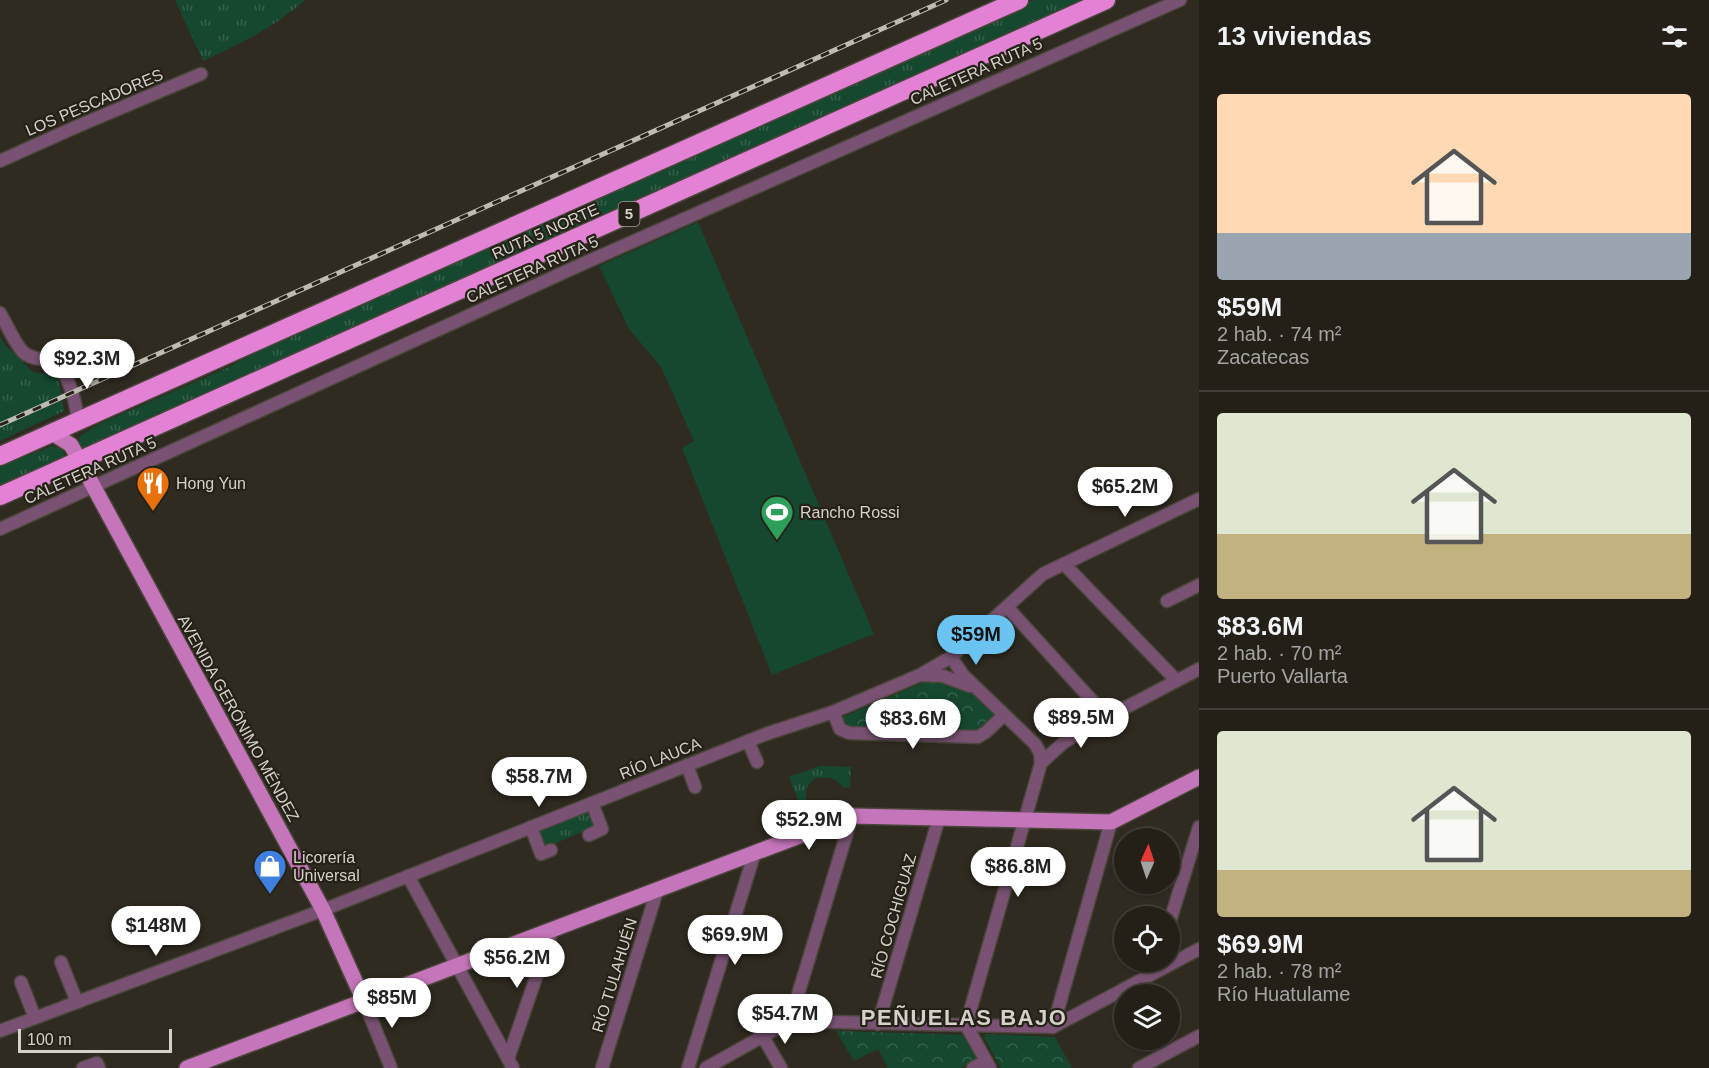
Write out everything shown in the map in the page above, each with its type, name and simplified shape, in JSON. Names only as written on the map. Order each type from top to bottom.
[{"type":"highway","name":"RUTA 5 NORTE","points":[[0,456],[1019,0]]},
{"type":"highway","name":"RUTA 5 NORTE","points":[[0,496],[75,453],[1106,0]]},
{"type":"main road","points":[[75,453],[78,421]]},
{"type":"main road","points":[[52,433],[75,453]]},
{"type":"main road","name":"AVENIDA GERÓNIMO MÉNDEZ","points":[[75,453],[323,910],[364,1001]]},
{"type":"main road","points":[[187,1068],[852,816],[1111,822],[1199,777]]},
{"type":"street","name":"CALETERA RUTA 5","points":[[0,529],[590,261],[1180,0]]},
{"type":"street","name":"LOS PESCADORES","points":[[0,161],[201,74]]},
{"type":"street","points":[[0,314],[24,353],[36,359],[52,362],[61,369],[76,406],[78,421]]},
{"type":"street","name":"RÍO LAUCA","points":[[0,1031],[323,910],[748,741],[833,712],[920,675],[951,657],[1042,574],[1199,499]]},
{"type":"street","points":[[1064,564],[1176,680]]},
{"type":"street","points":[[1167,601],[1199,585]]},
{"type":"street","points":[[1007,607],[1107,717]]},
{"type":"street","points":[[951,657],[963,675],[1035,744],[1040,753],[1041,763],[966,1025],[988,1064],[973,1068]]},
{"type":"street","points":[[1041,763],[1060,745],[1083,730],[1199,669]]},
{"type":"street","points":[[920,675],[954,679],[981,693]]},
{"type":"street","points":[[833,712],[840,729],[849,733],[978,736],[986,732],[1004,715]]},
{"type":"street","points":[[748,741],[757,762]]},
{"type":"street","points":[[1035,744],[1045,747],[1060,745]]},
{"type":"street","points":[[687,765],[695,787]]},
{"type":"street","points":[[589,835],[602,829],[592,803]]},
{"type":"street","points":[[790,1021],[852,816]]},
{"type":"street","name":"RÍO COCHIGUAZ","points":[[878,1024],[939,818]]},
{"type":"street","points":[[1053,1027],[1111,822]]},
{"type":"street","points":[[1175,906],[1199,826]]},
{"type":"street","points":[[531,827],[541,854],[551,850]]},
{"type":"street","points":[[688,1068],[754,855]]},
{"type":"street","points":[[408,876],[510,1063]]},
{"type":"street","name":"RÍO TULAHUÉN","points":[[602,1068],[657,891]]},
{"type":"street","points":[[510,1063],[552,931]]},
{"type":"street","points":[[1180,957],[1199,949]]},
{"type":"street","points":[[61,962],[77,1002]]},
{"type":"street","points":[[706,1068],[790,1021],[1053,1027],[1149,972]]},
{"type":"street","points":[[21,982],[35,1018]]},
{"type":"street","name":"AVENIDA GERÓNIMO MÉNDEZ","points":[[364,1001],[391,1068]]},
{"type":"street","points":[[1139,1068],[1199,1036]]},
{"type":"street","points":[[763,1037],[781,1068]]},
{"type":"street","points":[[83,1068],[97,1063],[99,1068]]},
{"type":"green space","points":[[175,0],[305,0],[269,27],[203,61]]},
{"type":"green space","points":[[1033,0],[1089,0],[81,452],[80,436],[99,424],[229,367],[305,327]]},
{"type":"green space","name":"Rancho Rossi","points":[[698,222],[874,634],[772,675],[682,448],[694,441],[661,367],[629,329],[599,266]]},
{"type":"green space","points":[[0,337],[4,344],[33,372],[58,376],[64,411],[0,441]]},
{"type":"green space","points":[[52,446],[62,449],[65,457],[0,488],[0,466]]},
{"type":"green space","points":[[935,681],[961,688],[984,704],[995,718],[981,734],[849,729],[843,717],[922,683]]},
{"type":"green space","points":[[820,766],[851,767],[850,787],[843,788],[832,778],[816,778],[807,788],[807,802],[798,800],[789,777]]},
{"type":"green space","points":[[587,810],[594,827],[544,848],[537,830]]},
{"type":"green space","points":[[836,1031],[967,1035],[977,1056],[973,1062],[961,1068],[888,1068],[878,1049],[854,1061]]},
{"type":"green space","points":[[986,1034],[1055,1037],[1072,1068],[1001,1068],[984,1038]]},
{"type":"railway","points":[[0,425],[946,0]]},
{"type":"place","name":"Hong Yun","points":[[153,512]]},
{"type":"place","name":"Rancho Rossi","points":[[777,541]]},
{"type":"place","name":"Licorería Universal","points":[[270,895]]},
{"type":"district","name":"PEÑUELAS BAJO","points":[[964,1017]]}]
